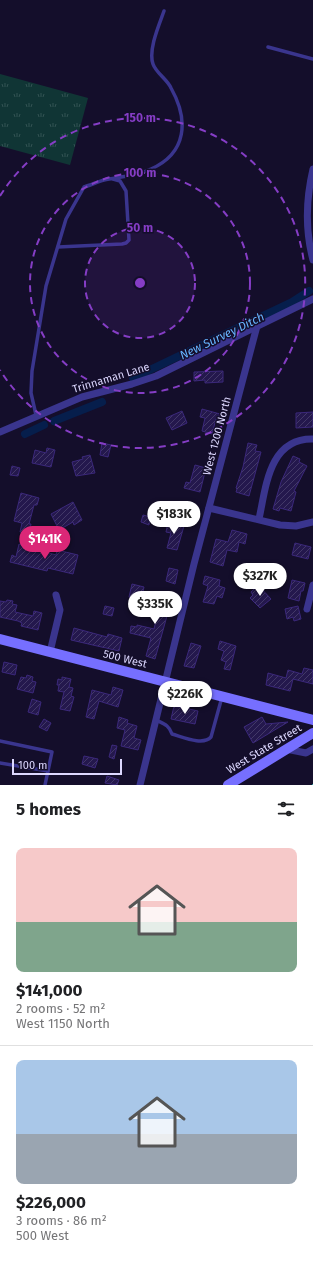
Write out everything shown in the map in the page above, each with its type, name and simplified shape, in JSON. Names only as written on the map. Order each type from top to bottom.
[{"type":"main road","name":"500 West","points":[[0,639],[313,720]]},
{"type":"main road","name":"West State Street","points":[[228,785],[313,733]]},
{"type":"street","points":[[313,169],[308,191],[307,216],[313,260]]},
{"type":"street","name":"Trinnaman Lane","points":[[0,432],[36,415],[82,397],[156,376],[313,299]]},
{"type":"street","name":"West 1200 North","points":[[140,785],[164,681],[257,326]]},
{"type":"street","points":[[259,519],[273,462],[282,450],[293,443],[305,438],[313,439]]},
{"type":"street","points":[[209,508],[280,525],[296,526],[313,522]]},
{"type":"street","points":[[307,609],[313,585]]},
{"type":"street","points":[[50,652],[60,610],[56,595]]},
{"type":"street","points":[[286,749],[306,753],[313,749]]},
{"type":"lane","points":[[36,415],[30,393],[32,371],[46,286],[66,218],[84,187],[103,180],[150,170],[165,162],[178,148],[182,132],[182,117],[171,87],[153,64],[154,43],[164,11]]},
{"type":"lane","points":[[268,47],[313,59]]},
{"type":"lane","points":[[58,247],[122,244],[129,240],[126,191],[120,181],[113,179]]},
{"type":"lane","points":[[156,720],[170,728],[172,734],[203,741],[209,740],[222,696]]},
{"type":"lane","points":[[0,741],[52,752],[45,785]]},
{"type":"lane","points":[[0,763],[48,771]]},
{"type":"green space","points":[[0,74],[88,98],[70,165],[0,146]]},
{"type":"building","points":[[223,371],[223,382],[205,383],[205,380],[194,381],[194,372]]},
{"type":"building","points":[[202,409],[220,414],[218,420],[216,419],[212,434],[202,431],[205,418],[200,417]]},
{"type":"building","points":[[182,411],[187,423],[172,430],[166,418]]},
{"type":"building","points":[[313,412],[313,427],[296,428],[296,413]]},
{"type":"building","points":[[102,443],[111,445],[108,457],[100,455]]},
{"type":"building","points":[[248,443],[257,445],[255,451],[261,452],[249,496],[236,492]]},
{"type":"building","points":[[47,448],[55,450],[51,467],[32,463],[35,450],[46,453]]},
{"type":"building","points":[[90,455],[95,473],[76,476],[72,462]]},
{"type":"building","points":[[293,456],[300,459],[299,462],[307,466],[294,491],[296,492],[291,511],[280,508],[279,511],[273,509],[281,482]]},
{"type":"building","points":[[195,465],[206,468],[200,492],[184,488],[186,482],[190,483]]},
{"type":"building","points":[[12,466],[20,468],[18,476],[10,475]]},
{"type":"building","points":[[21,493],[39,498],[37,505],[34,505],[29,524],[31,524],[29,534],[20,532],[22,523],[14,521]]},
{"type":"building","points":[[73,502],[82,520],[74,525],[73,522],[59,530],[51,514]]},
{"type":"building","points":[[143,515],[151,517],[149,525],[141,522]]},
{"type":"building","points":[[168,522],[184,526],[177,550],[167,548],[171,533],[166,532]]},
{"type":"building","points":[[232,530],[247,534],[245,544],[239,542],[237,552],[227,550],[223,566],[210,562],[216,539],[228,542]]},
{"type":"building","points":[[295,543],[311,547],[308,559],[292,555]]},
{"type":"building","points":[[19,544],[56,555],[57,550],[78,555],[73,574],[48,568],[47,571],[10,562],[12,555],[16,557]]},
{"type":"building","points":[[169,568],[178,570],[175,584],[166,581]]},
{"type":"building","points":[[205,576],[220,580],[219,586],[225,588],[222,598],[217,596],[214,604],[203,602],[208,586],[203,584]]},
{"type":"building","points":[[292,580],[305,583],[303,591],[301,591],[299,601],[288,598]]},
{"type":"building","points":[[132,584],[144,587],[141,600],[129,597]]},
{"type":"building","points":[[258,585],[271,599],[260,608],[250,598],[253,595],[251,592]]},
{"type":"building","points":[[157,594],[172,598],[155,659],[146,656],[151,638],[130,633],[131,626],[137,627],[137,625],[154,629],[158,612],[153,611]]},
{"type":"building","points":[[7,600],[13,601],[12,604],[17,605],[15,612],[33,616],[34,611],[42,613],[38,630],[21,626],[22,623],[18,621],[0,617],[0,601],[6,602]]},
{"type":"building","points":[[105,606],[114,608],[112,616],[103,614]]},
{"type":"building","points":[[298,606],[301,619],[294,621],[293,617],[287,619],[285,609]]},
{"type":"building","points":[[74,628],[107,637],[108,634],[122,638],[119,651],[71,640]]},
{"type":"building","points":[[220,641],[236,646],[230,670],[224,669],[226,662],[221,660],[224,651],[218,649]]},
{"type":"building","points":[[191,643],[201,646],[194,668],[184,666]]},
{"type":"building","points":[[4,662],[17,665],[15,675],[2,672]]},
{"type":"building","points":[[304,668],[313,670],[313,684],[293,679],[290,691],[266,685],[268,673],[286,678],[288,670],[302,674]]},
{"type":"building","points":[[27,675],[33,677],[32,681],[36,682],[33,693],[17,689],[21,677],[26,678]]},
{"type":"building","points":[[62,677],[71,679],[69,687],[73,688],[71,696],[74,697],[70,711],[60,709],[64,692],[58,691],[59,685],[57,685],[58,679],[62,680]]},
{"type":"building","points":[[113,687],[123,690],[118,707],[99,701],[94,719],[86,717],[92,690],[111,695]]},
{"type":"building","points":[[32,699],[41,702],[38,715],[28,712]]},
{"type":"building","points":[[174,706],[183,708],[183,706],[189,707],[189,709],[198,711],[195,724],[171,719]]},
{"type":"building","points":[[119,717],[128,720],[127,723],[137,726],[134,738],[141,740],[138,750],[121,746],[125,730],[117,728]]},
{"type":"building","points":[[262,717],[266,724],[288,722],[253,743],[244,727]]},
{"type":"building","points":[[44,719],[51,723],[47,731],[39,727]]},
{"type":"building","points":[[112,745],[117,746],[114,759],[109,757]]},
{"type":"building","points":[[84,756],[98,759],[95,768],[82,764]]},
{"type":"building","points":[[107,776],[119,780],[117,785],[105,783]]},
{"type":"waterway","name":"New Survey Ditch","points":[[133,378],[292,302],[309,291]]},
{"type":"waterway","name":"New Survey Ditch","points":[[54,421],[102,402]]},
{"type":"waterway","name":"New Survey Ditch","points":[[25,434],[44,425]]}]
